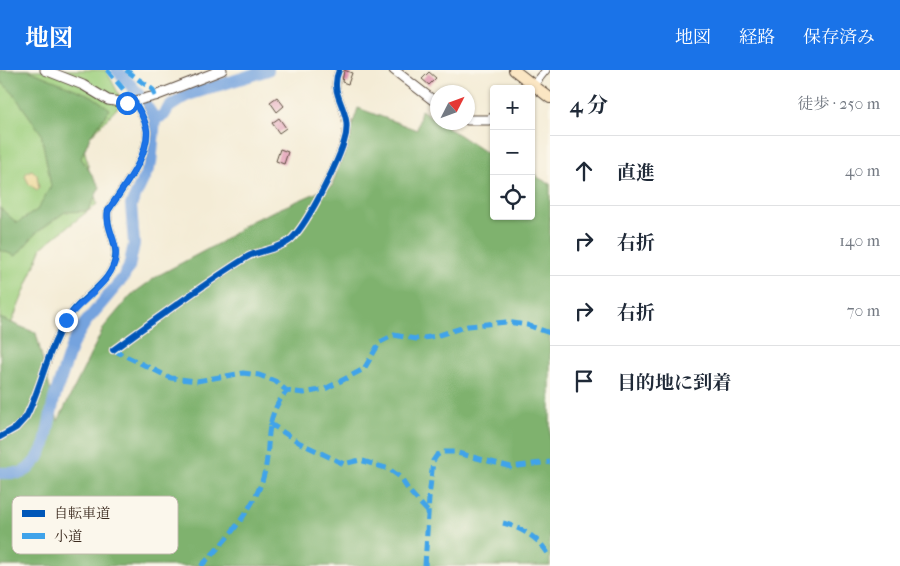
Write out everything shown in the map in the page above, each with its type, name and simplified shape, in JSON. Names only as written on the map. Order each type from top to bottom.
[{"type":"main road","points":[[514,70],[529,85]]},
{"type":"main road","points":[[535,90],[550,98]]},
{"type":"street","points":[[45,70],[83,85],[108,100],[135,103],[222,70]]},
{"type":"street","points":[[113,350],[166,311],[236,265],[250,256],[288,242],[304,227],[334,168],[347,133],[346,112],[335,84],[339,70]]},
{"type":"street","points":[[394,70],[430,98]]},
{"type":"street","points":[[534,85],[546,70]]},
{"type":"street","points":[[0,436],[16,428],[26,417],[61,329],[73,310],[104,280],[114,266],[116,250],[109,231],[108,211],[141,155],[146,138],[144,119],[135,103]]},
{"type":"street","points":[[475,120],[490,119]]},
{"type":"green space","points":[[0,70],[106,70],[123,102],[83,144],[97,204],[42,247],[0,352]]},
{"type":"green space","points":[[0,70],[28,70],[92,96],[110,109],[90,137],[81,158],[100,187],[88,211],[65,212],[36,233],[16,256],[0,250],[0,208],[17,223],[37,210],[51,186],[41,133],[12,92],[0,81]]},
{"type":"green space","points":[[358,108],[417,130],[421,110],[430,116],[430,130],[451,130],[490,155],[490,220],[535,220],[535,172],[537,177],[550,184],[550,566],[0,566],[0,318],[36,333],[58,421],[104,327],[131,295],[159,275],[221,242],[251,221],[332,186]]},
{"type":"sand","points":[[32,170],[37,175],[39,188],[37,190],[29,184],[25,176],[27,172]]},
{"type":"building","points":[[344,70],[352,73],[348,84],[342,82]]},
{"type":"building","points":[[429,72],[436,78],[429,85],[422,79]]},
{"type":"building","points":[[277,97],[284,106],[277,112],[270,102]]},
{"type":"building","points":[[279,118],[286,128],[279,133],[272,123]]},
{"type":"building","points":[[280,149],[288,152],[284,164],[276,161]]},
{"type":"waterway","points":[[117,70],[137,92],[155,119]]},
{"type":"waterway","points":[[155,119],[164,115],[169,107],[188,95],[268,70]]},
{"type":"waterway","points":[[0,473],[21,473],[28,469],[38,458],[45,444],[54,399],[72,345],[85,323],[123,278],[129,267],[134,244],[131,205],[151,163],[155,119]]},
{"type":"marked path","points":[[107,70],[135,103]]},
{"type":"marked path","points":[[126,70],[153,90],[155,96]]},
{"type":"marked path","points":[[113,350],[171,378],[197,381],[243,373],[259,375],[275,381],[287,391],[304,393],[325,389],[364,369],[380,342],[394,335],[416,339],[436,336],[468,326],[507,322],[527,325],[550,333]]},
{"type":"marked path","points":[[201,566],[237,525],[259,490],[266,466],[271,423],[279,402],[287,391]]},
{"type":"marked path","points":[[269,423],[300,443],[344,464],[360,460],[389,469],[400,477],[409,491],[429,513]]},
{"type":"marked path","points":[[425,566],[429,498],[433,461],[437,455],[443,452],[454,452],[511,467],[550,462]]},
{"type":"marked path","points":[[503,523],[530,535],[542,545],[550,557]]},
{"type":"cycle path","points":[[113,350],[247,257],[284,244],[296,234],[320,195],[344,142],[346,121],[336,88],[339,70]]},
{"type":"cycle path","points":[[0,437],[16,428],[26,417],[51,350],[64,324],[77,306],[107,277],[114,263],[115,250],[108,211],[139,163],[146,142],[147,131],[145,123],[135,103]]},
{"type":"route","points":[[66,320],[73,310],[104,280],[114,266],[116,250],[109,231],[108,211],[141,155],[147,130],[144,119],[135,103],[127,103]]}]
